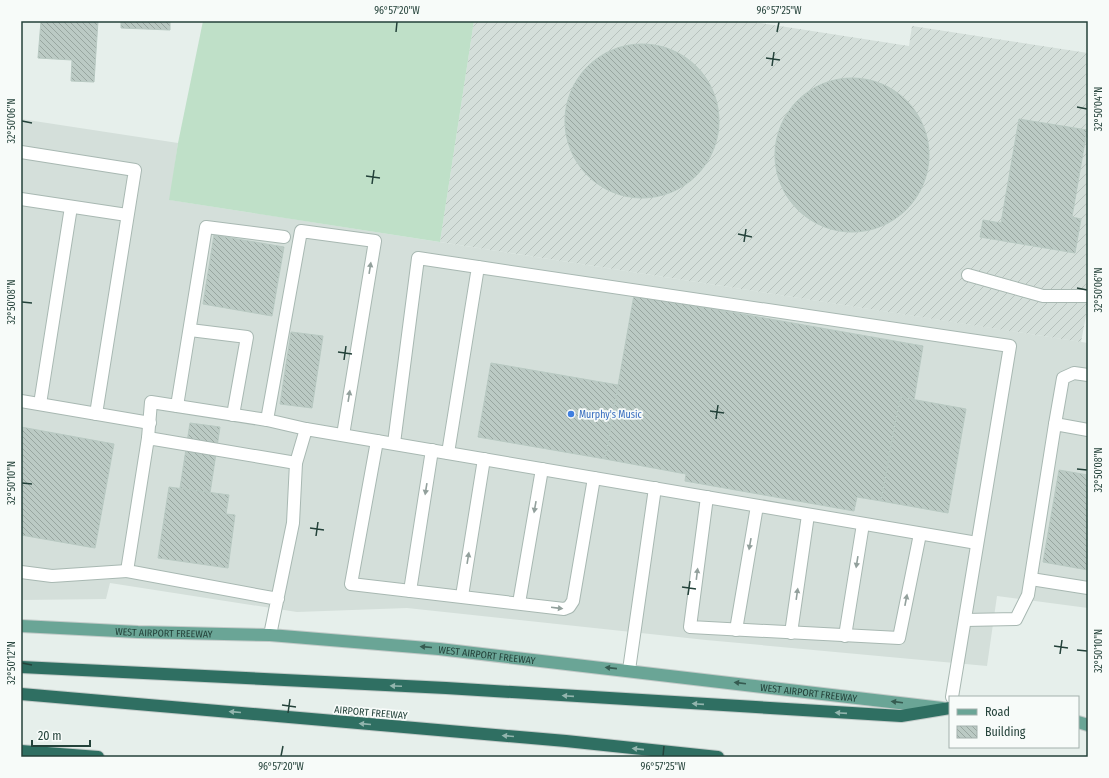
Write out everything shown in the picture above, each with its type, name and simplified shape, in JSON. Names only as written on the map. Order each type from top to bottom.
[{"type":"highway","points":[[21,668],[446,688],[901,716],[949,708]]},
{"type":"highway","name":"AIRPORT FREEWAY","points":[[21,694],[566,741],[718,757]]},
{"type":"highway","points":[[21,751],[98,757]]},
{"type":"main road","name":"WEST AIRPORT FREEWAY","points":[[21,626],[138,632],[270,635],[440,648],[949,708]]},
{"type":"lane","points":[[21,152],[135,170],[96,414]]},
{"type":"lane","points":[[21,199],[127,215]]},
{"type":"lane","points":[[40,404],[71,207]]},
{"type":"lane","points":[[177,406],[206,227],[284,237]]},
{"type":"lane","points":[[267,420],[301,231],[375,241],[343,435]]},
{"type":"lane","points":[[394,444],[418,258],[1010,346],[952,696]]},
{"type":"lane","points":[[448,453],[478,267]]},
{"type":"lane","points":[[968,275],[1043,296],[1088,296]]},
{"type":"lane","points":[[190,330],[247,337],[233,415]]},
{"type":"lane","points":[[965,620],[1016,619],[1028,595],[1063,378],[1074,373],[1088,375]]},
{"type":"lane","points":[[21,401],[150,423]]},
{"type":"lane","points":[[127,571],[148,438],[151,402],[267,420],[394,444],[977,543]]},
{"type":"lane","points":[[1055,424],[1088,430]]},
{"type":"lane","points":[[270,635],[293,523],[296,463],[306,428]]},
{"type":"lane","points":[[148,438],[296,463]]},
{"type":"lane","points":[[377,441],[351,584],[564,609],[572,605],[594,478]]},
{"type":"lane","points":[[410,590],[432,450]]},
{"type":"lane","points":[[462,596],[484,459]]},
{"type":"lane","points":[[519,603],[542,469]]},
{"type":"lane","points":[[629,670],[656,488]]},
{"type":"lane","points":[[707,497],[690,627],[899,638],[920,534]]},
{"type":"lane","points":[[736,630],[757,506]]},
{"type":"lane","points":[[791,633],[808,515]]},
{"type":"lane","points":[[845,636],[863,524]]},
{"type":"lane","points":[[21,572],[52,576],[127,571],[278,599]]},
{"type":"lane","points":[[1031,579],[1088,588]]},
{"type":"shaded area","points":[[474,21],[747,21],[909,46],[912,26],[1088,53],[1088,305],[1081,342],[440,242]]},
{"type":"shaded area","points":[[21,119],[178,143],[170,200],[1088,343],[1088,608],[997,596],[987,666],[706,640],[407,608],[297,612],[110,583],[106,599],[21,600]]},
{"type":"green space","points":[[203,21],[474,21],[440,242],[169,200],[178,143]]},
{"type":"building","points":[[41,21],[98,21],[94,82],[71,81],[72,60],[38,58]]},
{"type":"building","points":[[121,21],[170,21],[170,30],[121,28]]},
{"type":"building","points":[[642,44],[657,46],[678,53],[685,57],[701,72],[706,78],[713,92],[719,121],[717,136],[710,157],[706,164],[691,180],[685,185],[671,192],[642,198],[627,196],[606,189],[599,185],[583,170],[578,164],[571,150],[565,121],[567,106],[574,85],[578,78],[593,62],[599,57],[613,50]]},
{"type":"building","points":[[852,78],[867,80],[888,87],[895,91],[911,106],[916,112],[923,126],[929,155],[927,170],[920,191],[916,198],[901,214],[895,219],[881,226],[852,232],[837,230],[816,223],[809,219],[793,204],[788,198],[781,184],[775,155],[777,140],[784,119],[788,112],[803,96],[809,91],[823,84]]},
{"type":"building","points":[[1019,119],[1087,130],[1072,217],[1081,219],[1075,253],[980,237],[983,220],[1001,223]]},
{"type":"building","points":[[214,235],[284,247],[272,316],[203,304]]},
{"type":"building","points":[[634,295],[923,346],[914,400],[900,397],[881,501],[857,497],[854,511],[685,481],[686,474],[605,459]]},
{"type":"building","points":[[291,332],[323,336],[312,408],[280,404]]},
{"type":"building","points":[[491,363],[618,385],[605,459],[478,437]]},
{"type":"building","points":[[900,397],[966,409],[948,513],[881,501]]},
{"type":"building","points":[[190,423],[220,427],[210,493],[180,488]]},
{"type":"building","points":[[21,427],[114,444],[95,548],[21,535]]},
{"type":"building","points":[[1059,470],[1088,475],[1088,570],[1043,562]]},
{"type":"building","points":[[169,487],[229,495],[226,514],[235,515],[228,568],[158,558]]},
{"type":"place","name":"Murphy's Music","points":[[571,414]]}]
